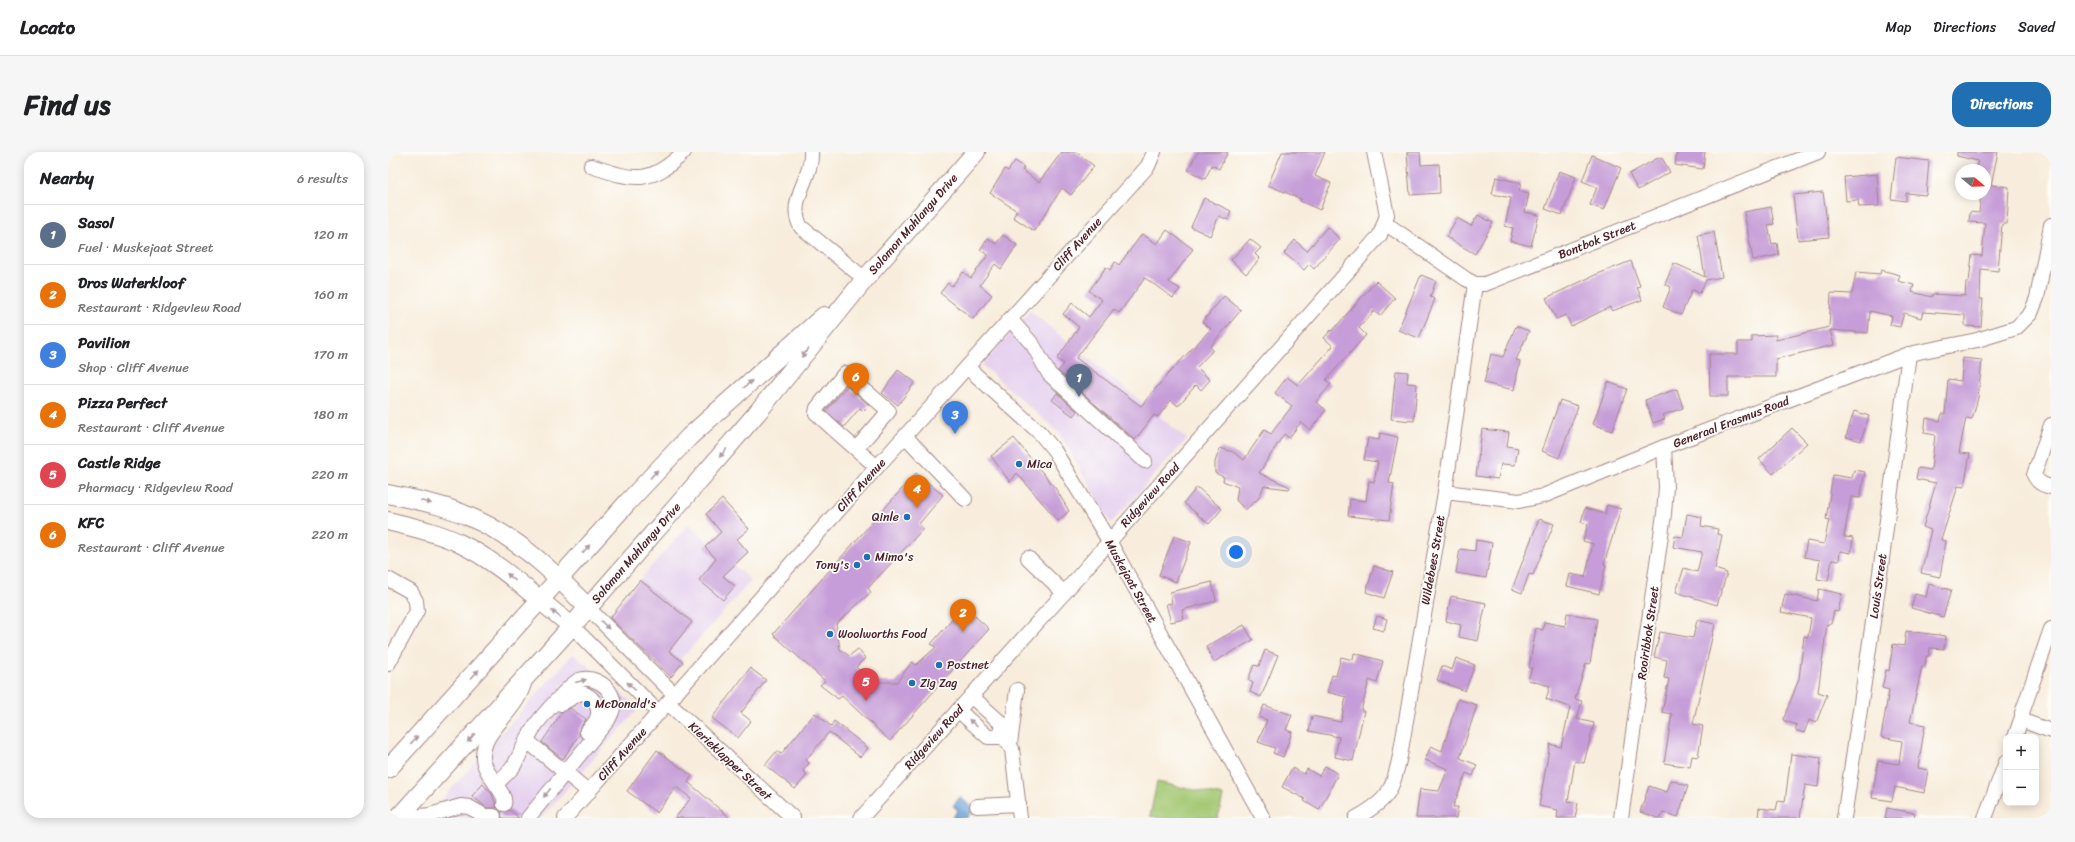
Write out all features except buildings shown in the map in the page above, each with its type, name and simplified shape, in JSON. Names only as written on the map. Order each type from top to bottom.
[{"type":"main road","name":"Solomon Mahlangu Drive","points":[[398,818],[588,608],[758,413],[865,279],[976,152]]},
{"type":"main road","name":"Solomon Mahlangu Drive","points":[[388,769],[689,437],[865,279]]},
{"type":"main road","points":[[388,494],[427,502],[470,516],[502,533],[537,558],[560,578],[588,608]]},
{"type":"main road","points":[[388,521],[458,542],[501,568],[539,602],[572,626]]},
{"type":"street","points":[[591,166],[621,176],[650,177],[665,169],[684,152]]},
{"type":"street","points":[[811,152],[810,169],[796,203],[798,221],[801,227],[865,279]]},
{"type":"street","name":"Cliff Avenue","points":[[566,818],[877,467],[1148,166],[1154,152]]},
{"type":"street","name":"Ridgeview Road","points":[[861,818],[1064,593],[1380,235],[1385,223],[1386,205],[1374,152]]},
{"type":"street","name":"Bontbok Street","points":[[1475,284],[1493,282],[1818,152]]},
{"type":"street","points":[[1385,223],[1466,280],[1475,284]]},
{"type":"street","name":"Generaal Erasmus Road","points":[[1445,492],[1520,501],[1543,496],[1664,447],[1909,354],[1977,340],[2016,328],[2031,313],[2037,298],[2051,225]]},
{"type":"street","name":"Wildebees Street","points":[[1356,818],[1376,807],[1386,797],[1396,773],[1445,492],[1475,284]]},
{"type":"street","points":[[1010,320],[1033,345],[1049,374],[1145,461]]},
{"type":"street","name":"Louis Street","points":[[1844,818],[1879,581],[1909,354]]},
{"type":"street","name":"Muskejaat Street","points":[[967,367],[1040,433],[1054,450],[1109,541],[1263,818]]},
{"type":"street","points":[[856,449],[889,411],[845,373],[817,408],[816,413],[856,449],[877,467]]},
{"type":"street","points":[[2051,425],[2034,475],[2036,480],[2041,484],[2051,487]]},
{"type":"street","points":[[905,436],[965,499]]},
{"type":"street","name":"Rooiribbok Street","points":[[1621,818],[1664,514],[1666,487],[1664,447]]},
{"type":"street","points":[[1028,558],[1064,593]]},
{"type":"street","points":[[388,579],[411,592],[416,601],[417,611],[388,664]]},
{"type":"street","name":"Kierieklapper Street","points":[[588,608],[667,704]]},
{"type":"street","name":"Kierieklapper Street","points":[[572,626],[667,704],[792,818]]},
{"type":"street","points":[[2016,734],[2051,629]]},
{"type":"street","points":[[504,804],[504,795],[486,770],[483,758],[485,746],[491,732],[515,703],[527,676]]},
{"type":"street","points":[[1007,741],[1016,690]]},
{"type":"street","points":[[496,784],[512,767],[526,740],[551,707],[580,693],[593,700],[599,709],[599,715],[596,721],[576,745],[566,772],[528,818]]},
{"type":"street","points":[[971,696],[1000,722],[1007,741],[1019,804],[1020,818]]},
{"type":"street","points":[[958,710],[988,736],[1007,741]]},
{"type":"street","points":[[2022,717],[2026,722],[2051,731]]},
{"type":"street","points":[[526,740],[589,792]]},
{"type":"street","points":[[1985,818],[2003,770]]},
{"type":"street","points":[[977,806],[1019,804]]},
{"type":"street","points":[[404,818],[430,815],[461,806],[469,807],[488,817]]},
{"type":"shaded area","points":[[1030,311],[1187,439],[1111,523],[1059,433],[982,365]]},
{"type":"shaded area","points":[[689,524],[751,581],[670,671],[609,614]]},
{"type":"shaded area","points":[[573,654],[639,708],[541,818],[425,818]]},
{"type":"green space","points":[[1157,782],[1223,796],[1218,818],[1162,818],[1150,816]]},
{"type":"water","points":[[960,797],[974,809],[967,818],[952,818],[958,810],[953,806]]},
{"type":"place","name":"KFC","points":[[856,396]]},
{"type":"place","name":"Sasol","points":[[1079,397]]},
{"type":"place","name":"Pavilion","points":[[955,434]]},
{"type":"place","name":"Mica","points":[[1019,464]]},
{"type":"place","name":"Pizza Perfect","points":[[917,508]]},
{"type":"place","name":"Qinle","points":[[907,517]]},
{"type":"place","name":"Mimo's","points":[[867,557]]},
{"type":"place","name":"Tony's","points":[[857,565]]},
{"type":"place","name":"Dros Waterkloof","points":[[963,632]]},
{"type":"place","name":"Woolworths Food","points":[[830,634]]},
{"type":"place","name":"Postnet","points":[[939,665]]},
{"type":"place","name":"Zig Zag","points":[[912,683]]},
{"type":"place","name":"Castle Ridge","points":[[866,701]]},
{"type":"place","name":"McDonald's","points":[[587,704]]}]
